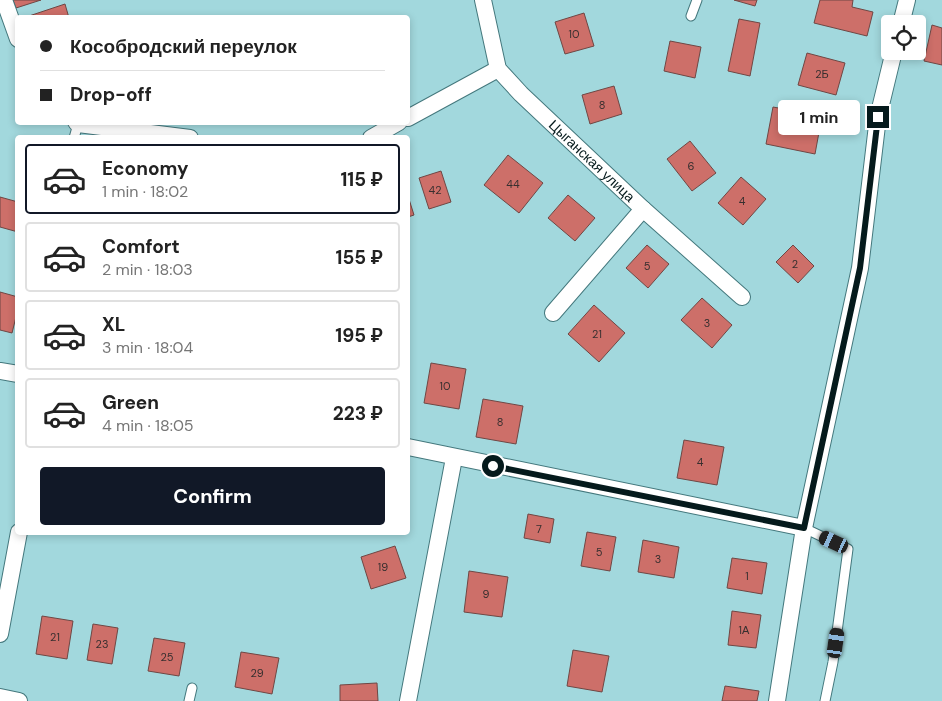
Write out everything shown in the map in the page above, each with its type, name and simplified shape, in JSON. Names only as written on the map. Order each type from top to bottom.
[{"type":"street","points":[[4,0],[15,31]]},
{"type":"street","points":[[410,117],[498,69],[483,0]]},
{"type":"street","points":[[903,15],[907,0]]},
{"type":"street","points":[[777,701],[804,528],[860,268],[878,117],[892,60]]},
{"type":"street","name":"Цыганская улица","points":[[498,69],[521,94],[643,209],[742,297]]},
{"type":"street","points":[[375,135],[393,125]]},
{"type":"street","points":[[76,128],[156,135]]},
{"type":"street","points":[[553,313],[643,209]]},
{"type":"street","points":[[0,371],[15,374]]},
{"type":"street","points":[[410,447],[804,528]]},
{"type":"street","points":[[408,701],[454,458]]},
{"type":"street","points":[[0,634],[18,535]]},
{"type":"street","points":[[0,697],[19,701]]},
{"type":"lane","points":[[691,16],[697,0]]},
{"type":"lane","points":[[804,528],[848,549],[833,662],[825,701]]},
{"type":"lane","points":[[189,701],[192,688]]},
{"type":"building","points":[[13,0],[41,0],[16,8]]},
{"type":"building","points":[[734,0],[757,0],[755,6]]},
{"type":"building","points":[[820,0],[853,0],[852,7],[873,12],[867,36],[814,23]]},
{"type":"building","points":[[65,4],[68,15],[32,15]]},
{"type":"building","points":[[584,13],[594,46],[565,54],[555,22]]},
{"type":"building","points":[[739,19],[760,23],[750,76],[728,71]]},
{"type":"building","points":[[932,25],[942,28],[942,65],[924,61],[926,60]]},
{"type":"building","points":[[670,41],[701,47],[695,78],[664,71]]},
{"type":"building","points":[[807,53],[845,63],[836,95],[798,85]]},
{"type":"building","points":[[614,86],[622,114],[590,124],[582,95]]},
{"type":"building","points":[[773,107],[822,116],[815,154],[766,144]]},
{"type":"building","points":[[690,141],[716,173],[692,191],[667,159]]},
{"type":"building","points":[[508,155],[543,183],[519,213],[484,185]]},
{"type":"building","points":[[441,171],[451,202],[429,209],[419,178]]},
{"type":"building","points":[[741,177],[766,199],[743,225],[718,203]]},
{"type":"building","points":[[568,195],[595,218],[575,241],[548,218]]},
{"type":"building","points":[[0,197],[15,201],[15,231],[0,227]]},
{"type":"building","points":[[410,202],[414,215],[410,216]]},
{"type":"building","points":[[647,245],[669,264],[648,288],[626,268]]},
{"type":"building","points":[[793,245],[814,266],[798,283],[776,262]]},
{"type":"building","points":[[0,292],[15,296],[15,321],[12,333],[0,330]]},
{"type":"building","points":[[702,298],[732,325],[712,348],[681,320]]},
{"type":"building","points":[[594,305],[625,333],[599,362],[568,334]]},
{"type":"building","points":[[431,363],[466,369],[459,409],[424,403]]},
{"type":"building","points":[[483,399],[523,406],[516,444],[476,437]]},
{"type":"building","points":[[684,440],[724,447],[717,485],[677,478]]},
{"type":"building","points":[[528,514],[554,519],[550,543],[524,538]]},
{"type":"building","points":[[587,532],[616,537],[610,571],[581,566]]},
{"type":"building","points":[[643,540],[679,547],[674,578],[638,572]]},
{"type":"building","points":[[395,546],[406,578],[371,589],[361,557]]},
{"type":"building","points":[[732,558],[767,563],[762,594],[727,588]]},
{"type":"building","points":[[469,571],[508,577],[502,617],[464,612]]},
{"type":"building","points":[[732,611],[761,615],[756,648],[728,645]]},
{"type":"building","points":[[42,616],[73,621],[67,659],[36,654]]},
{"type":"building","points":[[93,624],[118,628],[112,664],[87,660]]},
{"type":"building","points":[[154,638],[185,643],[179,676],[148,671]]},
{"type":"building","points":[[573,650],[609,656],[602,692],[567,686]]},
{"type":"building","points":[[241,652],[279,658],[272,694],[235,687]]},
{"type":"building","points":[[377,683],[378,701],[340,701],[340,685]]},
{"type":"building","points":[[725,686],[759,691],[757,701],[722,701]]},
{"type":"route","points":[[493,466],[804,528],[860,268],[878,117]]}]
